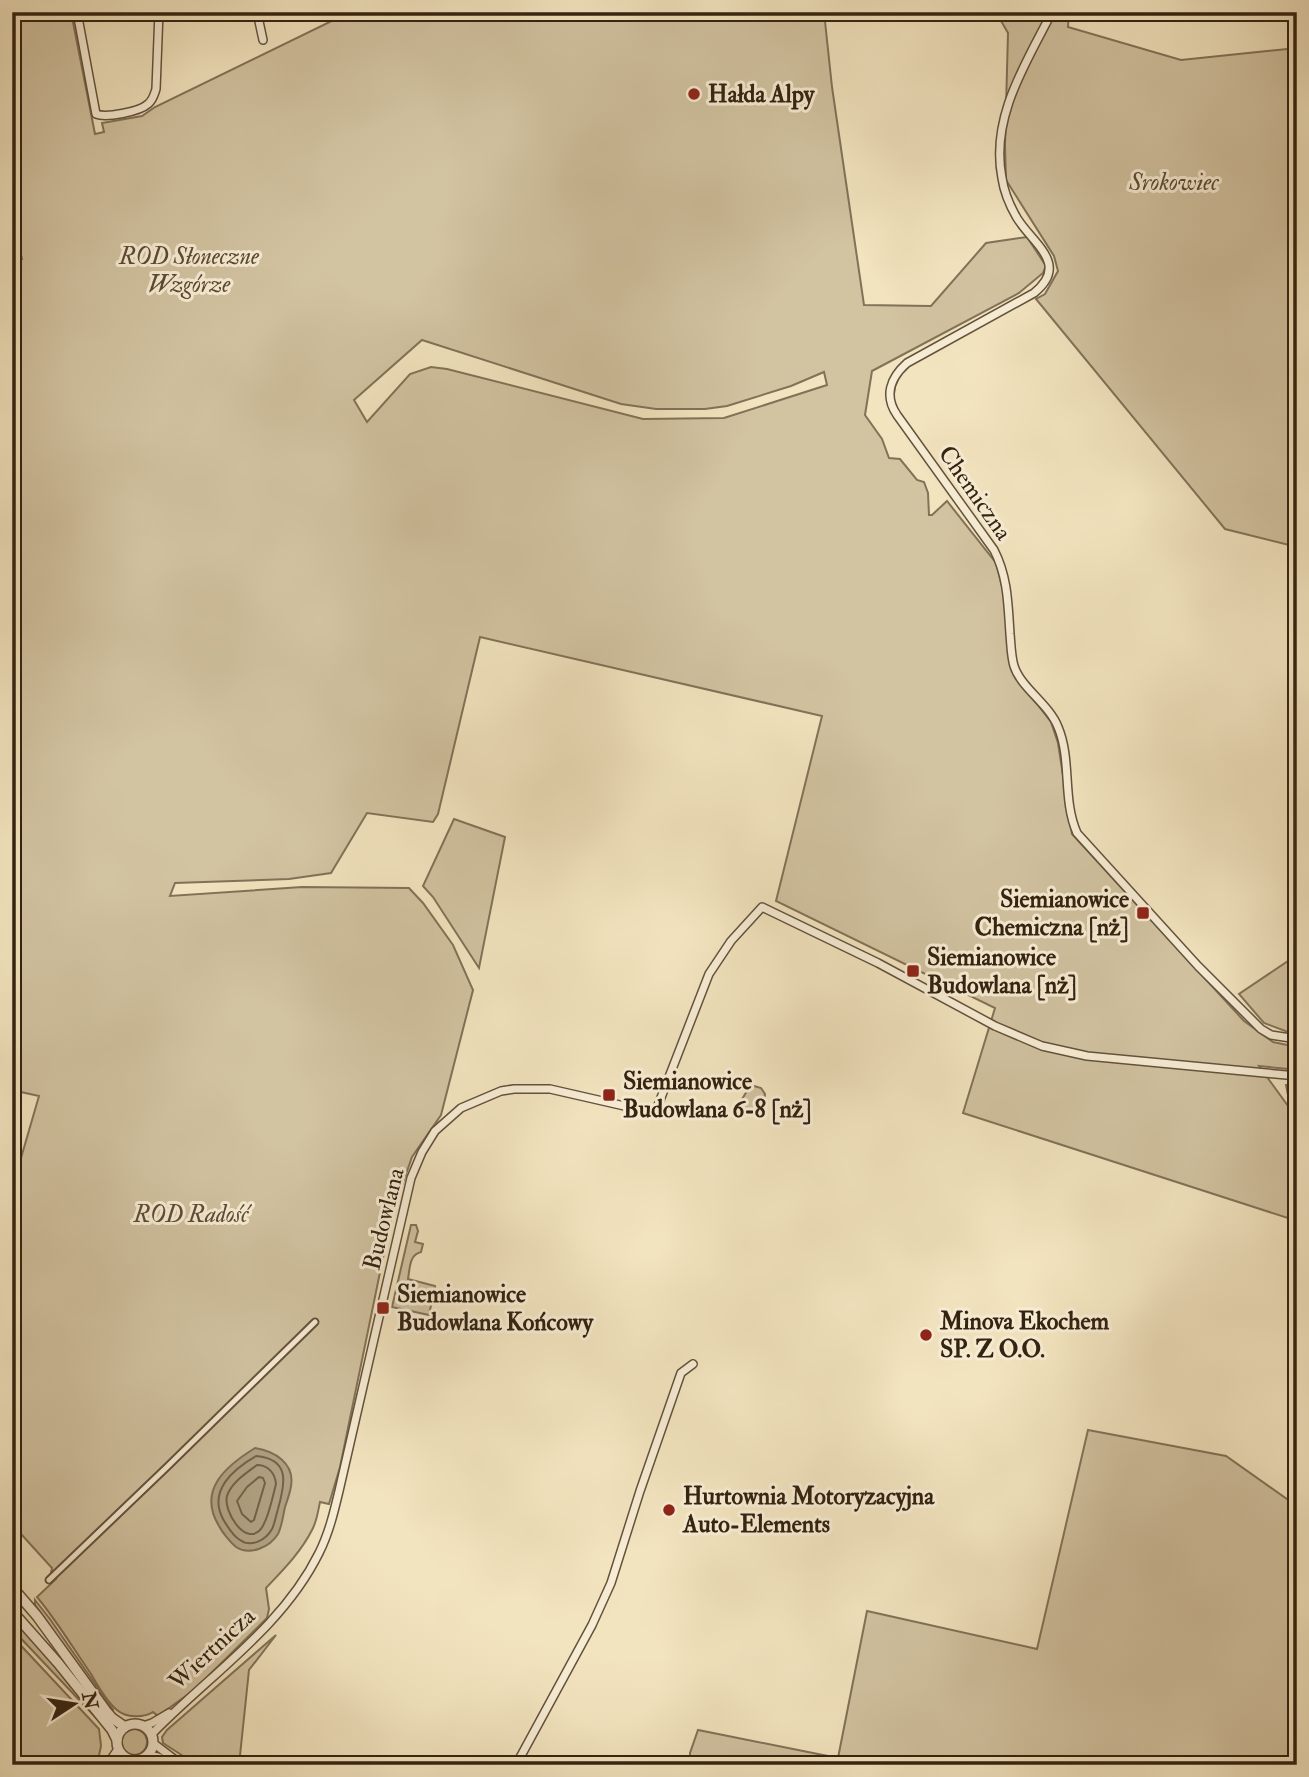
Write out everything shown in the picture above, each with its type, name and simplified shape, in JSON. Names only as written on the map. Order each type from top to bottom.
[{"type":"street","points":[[77,12],[96,114],[102,116],[136,110],[154,97],[159,12]]},
{"type":"street","points":[[257,12],[263,40]]},
{"type":"street","name":"Chemiczna","points":[[1052,12],[1014,88],[999,145],[999,164],[1009,202],[1047,257],[1047,279],[1034,293],[907,363],[893,379],[889,393],[891,403],[994,550],[1001,564],[1007,586],[1014,667],[1045,706],[1059,729],[1071,815],[1077,833],[1198,966],[1261,1028],[1271,1035],[1297,1039]]},
{"type":"street","name":"Budowlana","points":[[275,1616],[309,1571],[328,1533],[383,1308],[411,1178],[435,1131],[461,1108],[486,1096],[514,1088],[550,1089],[655,1113],[709,974],[731,941],[762,907],[878,963],[995,1026],[1042,1046],[1087,1056],[1297,1076]]},
{"type":"street","points":[[49,1580],[315,1322]]},
{"type":"street","points":[[516,1765],[581,1647],[611,1583],[681,1373],[693,1364]]},
{"type":"street","points":[[12,1587],[37,1616],[106,1711],[124,1727]]},
{"type":"street","points":[[26,1603],[13,1612],[114,1732],[117,1744],[136,1760]]},
{"type":"street","name":"Wiertnicza","points":[[152,1739],[175,1710],[225,1666],[275,1616]]},
{"type":"street","name":"Wiertnicza","points":[[143,1726],[175,1710]]},
{"type":"street","points":[[107,1765],[117,1744],[119,1732],[124,1727],[137,1724],[143,1726],[152,1739],[180,1765]]},
{"type":"street","points":[[136,1760],[152,1739]]},
{"type":"street","points":[[116,1765],[158,1756],[180,1765]]},
{"type":"green space","points":[[12,12],[71,12],[95,134],[104,132],[102,123],[142,116],[155,107],[344,15],[345,12],[824,12],[832,87],[864,305],[931,306],[986,243],[1027,237],[1046,266],[1043,273],[1019,293],[872,371],[865,415],[882,439],[889,458],[900,459],[917,480],[924,482],[928,493],[929,515],[947,501],[996,563],[1003,590],[1012,671],[1051,722],[1058,743],[1072,834],[1244,1021],[1273,1042],[1297,1047],[1297,1068],[1259,1066],[1291,1110],[1286,1085],[1297,1085],[1297,1221],[963,1113],[995,1008],[776,901],[822,716],[480,637],[438,814],[433,822],[367,813],[331,873],[289,879],[175,883],[170,896],[302,887],[409,888],[453,945],[473,990],[441,1115],[412,1157],[392,1214],[340,1467],[329,1504],[320,1502],[308,1538],[266,1588],[269,1609],[267,1618],[194,1690],[158,1716],[153,1712],[130,1716],[117,1710],[37,1597],[56,1579],[51,1573],[52,1568],[12,1524],[12,1189],[39,1096],[21,1092],[12,1082],[12,748],[19,746],[12,731],[12,504],[18,479],[12,476],[21,460],[12,388],[12,262],[22,259],[12,218]],"holes":[[[422,340],[621,404],[656,409],[727,406],[791,386],[824,372],[827,385],[724,418],[643,419],[431,367],[410,374],[367,422],[354,400]]]},
{"type":"green space","name":"Srokowiec","points":[[996,12],[1069,12],[1068,27],[1181,60],[1297,48],[1297,547],[1225,529],[1036,299],[1045,294],[1058,271],[1054,256],[1006,180],[1008,33]]},
{"type":"green space","points":[[454,819],[505,837],[479,968],[423,886]]},
{"type":"green space","points":[[1297,955],[1296,1035],[1264,1023],[1239,994]]},
{"type":"green space","points":[[754,1086],[761,1088],[765,1094],[764,1104],[734,1118],[733,1114],[747,1091]]},
{"type":"green space","points":[[411,1225],[416,1225],[418,1231],[415,1242],[423,1244],[421,1252],[412,1259],[408,1279],[435,1286],[429,1315],[392,1307]]},
{"type":"green space","points":[[1088,1430],[1226,1456],[1294,1504],[1297,1497],[1297,1765],[690,1765],[690,1753],[698,1730],[838,1758],[867,1611],[1037,1649]]},
{"type":"green space","points":[[35,1600],[113,1710],[111,1712],[35,1605]]},
{"type":"green space","points":[[12,1617],[102,1721],[100,1722],[12,1629]]},
{"type":"green space","points":[[276,1635],[249,1670],[239,1765],[197,1765],[163,1743],[162,1737],[167,1730]]},
{"type":"green space","points":[[12,1636],[99,1729],[101,1746],[97,1765],[12,1765]]},
{"type":"green space","points":[[134,1729],[143,1733],[147,1742],[143,1751],[134,1755],[125,1751],[121,1742],[125,1733]]},
{"type":"water","points":[[255,1448],[276,1455],[282,1460],[290,1471],[291,1486],[278,1534],[265,1546],[247,1551],[236,1547],[224,1534],[213,1513],[211,1501],[213,1490],[225,1471]]},
{"type":"place","name":"Hałda Alpy","points":[[694,94]]},
{"type":"place","name":"Siemianowice Chemiczna [nż]","points":[[1143,913]]},
{"type":"place","name":"Siemianowice Budowlana [nż]","points":[[913,971]]},
{"type":"place","name":"Siemianowice Budowlana 6-8 [nż]","points":[[609,1095]]},
{"type":"place","name":"Siemianowice Budowlana Końcowy","points":[[383,1308]]},
{"type":"place","name":"Minova Ekochem SP. Z O.O.","points":[[926,1335]]},
{"type":"place","name":"Hurtownia Motoryzacyjna Auto-Elements","points":[[669,1510]]},
{"type":"park label","name":"ROD Słoneczne Wzgórze","points":[[189,270]]},
{"type":"park label","name":"ROD Radość","points":[[191,1214]]}]
